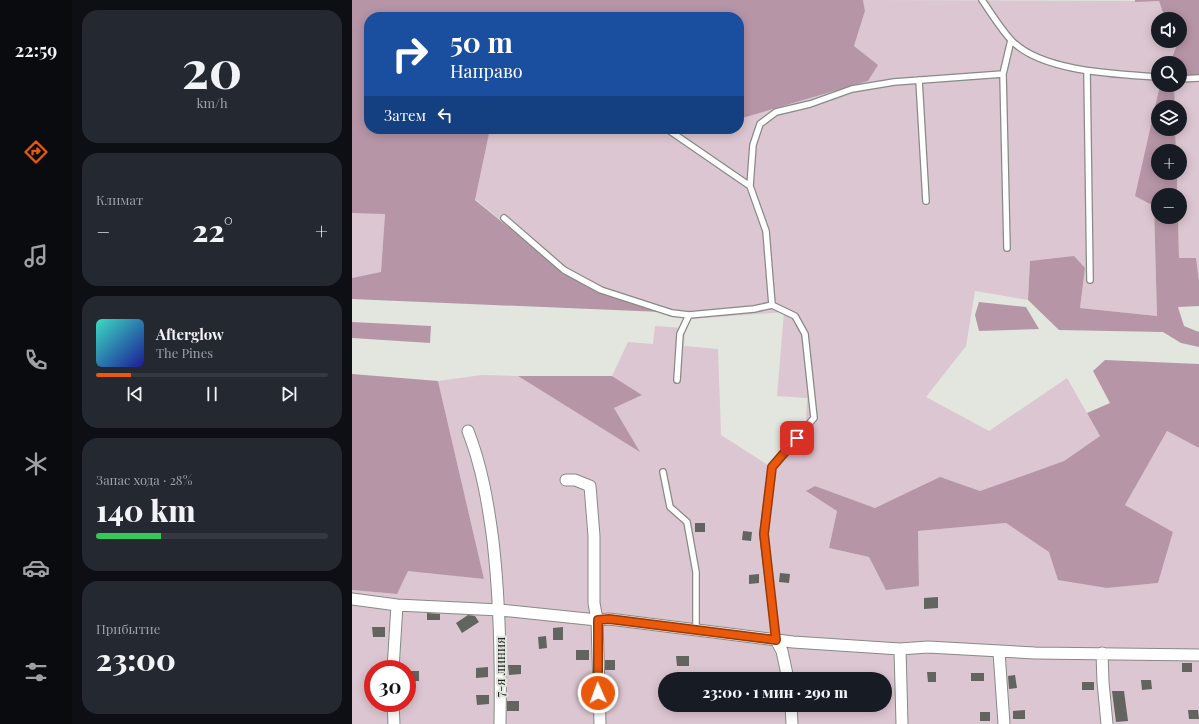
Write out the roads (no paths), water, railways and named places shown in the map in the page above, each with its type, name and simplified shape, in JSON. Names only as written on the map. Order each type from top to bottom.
[{"type":"street","name":"7-я линия","points":[[468,431],[475,449],[487,496],[500,610],[500,724]]},
{"type":"street","points":[[566,480],[575,480],[590,486],[594,536],[594,603],[598,620],[600,724]]},
{"type":"street","points":[[352,599],[397,604],[500,610],[598,620],[609,619],[776,640],[900,649],[928,647],[999,652],[1199,655]]},
{"type":"street","points":[[394,660],[397,604]]},
{"type":"street","points":[[776,640],[782,651],[786,672]]},
{"type":"street","points":[[900,649],[902,724]]},
{"type":"street","points":[[999,652],[1004,724]]},
{"type":"street","points":[[1102,653],[1107,724]]},
{"type":"street","points":[[393,712],[394,724]]},
{"type":"street","points":[[791,712],[792,724]]},
{"type":"lane","points":[[982,0],[1011,40],[1033,56],[1087,72],[1151,77]]},
{"type":"lane","points":[[1007,248],[1003,74],[1011,40]]},
{"type":"lane","points":[[1087,72],[1090,280]]},
{"type":"lane","points":[[772,305],[766,231],[750,186],[753,145],[760,124],[776,112],[810,104],[852,89],[894,82],[1003,74]]},
{"type":"lane","points":[[1187,79],[1199,78]]},
{"type":"lane","points":[[919,80],[926,202]]},
{"type":"lane","points":[[674,134],[750,186]]},
{"type":"lane","points":[[504,218],[564,270],[601,290],[672,313],[688,315],[754,309],[772,305],[795,316],[805,334],[814,418],[772,467],[764,534],[776,640]]},
{"type":"lane","points":[[677,380],[680,334],[688,315]]},
{"type":"lane","points":[[663,472],[670,507],[688,522],[696,572],[696,629]]}]
